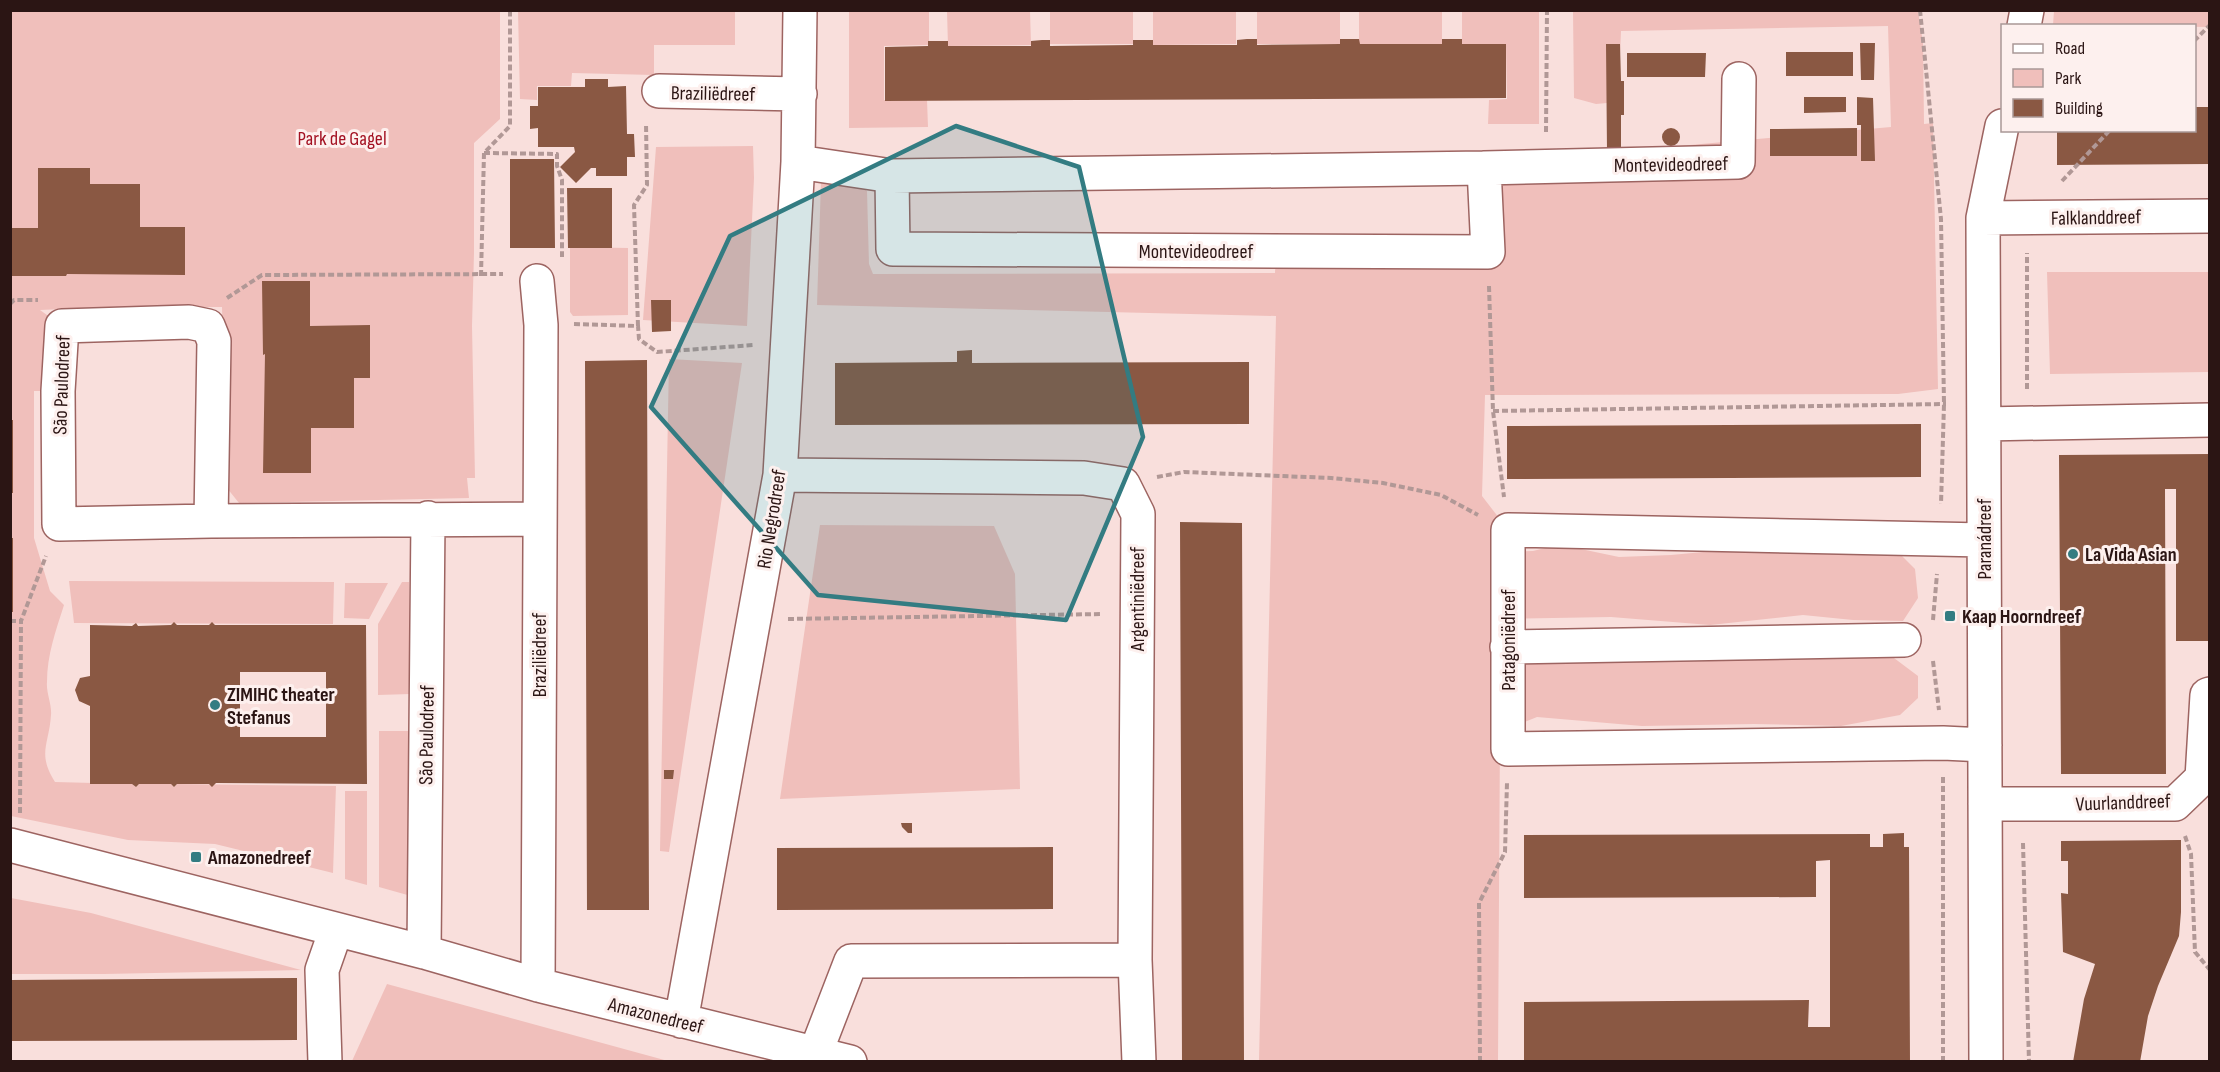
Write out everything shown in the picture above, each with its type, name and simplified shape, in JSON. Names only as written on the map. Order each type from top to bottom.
[{"type":"street","name":"Rio Negrodreef","points":[[681,1021],[780,475],[798,162],[800,10]]},
{"type":"street","name":"Montevideodreef","points":[[798,162],[892,176],[1738,162],[1739,79]]},
{"type":"street","name":"Braziliëdreef","points":[[659,92],[800,94]]},
{"type":"street","name":"Paranádreef","points":[[1986,1062],[1983,218],[2001,131]]},
{"type":"street","points":[[1484,168],[1488,252]]},
{"type":"street","name":"Montevideodreef","points":[[892,176],[894,249],[1488,252]]},
{"type":"street","name":"Falklanddreef","points":[[1983,218],[2210,216]]},
{"type":"street","name":"Braziliëdreef","points":[[538,985],[541,325],[550,272]]},
{"type":"street","name":"São Paulodreef","points":[[58,524],[58,391],[62,326],[189,322],[208,326]]},
{"type":"street","points":[[208,326],[213,341],[211,521]]},
{"type":"street","points":[[1984,413],[2021,423],[2210,420]]},
{"type":"street","points":[[780,475],[1084,478],[1123,484]]},
{"type":"street","name":"Argentiniëdreef","points":[[1123,484],[1138,514],[1135,960],[1139,1062]]},
{"type":"street","points":[[58,524],[428,518],[539,519]]},
{"type":"street","name":"São Paulodreef","points":[[424,952],[428,518]]},
{"type":"street","points":[[1508,530],[1984,540]]},
{"type":"street","name":"Patagoniëdreef","points":[[1508,530],[1508,749]]},
{"type":"street","points":[[1507,647],[1904,640]]},
{"type":"street","name":"Vuurlanddreef","points":[[1985,804],[2175,804],[2202,778],[2207,695],[2210,694]]},
{"type":"street","points":[[1508,749],[1943,743],[1985,745]]},
{"type":"street","name":"Amazonedreef","points":[[15,846],[180,887],[813,1057],[850,1062]]},
{"type":"street","points":[[325,1062],[322,970],[336,930]]},
{"type":"street","points":[[813,1057],[850,961],[1135,960]]},
{"type":"path","points":[[482,276],[484,153],[510,126],[510,10]]},
{"type":"path","points":[[1546,166],[1547,10]]},
{"type":"path","points":[[2196,38],[2210,25]]},
{"type":"path","name":"Braziliëdreef","points":[[638,326],[634,205],[647,185],[646,93],[659,92]]},
{"type":"path","points":[[2021,423],[2027,387],[2028,218],[2108,132]]},
{"type":"path","points":[[208,326],[222,302],[262,275],[482,276],[550,272],[562,180],[557,166],[557,154],[484,153]]},
{"type":"path","points":[[1488,252],[1493,411],[1508,530]]},
{"type":"path","points":[[541,325],[638,326],[639,339],[657,352],[788,343]]},
{"type":"path","points":[[1493,411],[1984,413]]},
{"type":"path","points":[[1123,484],[1184,472],[1331,478],[1383,483],[1441,495],[1508,530]]},
{"type":"path","points":[[15,846],[21,621],[58,524]]},
{"type":"path","points":[[755,619],[1137,613]]},
{"type":"path","points":[[10,621],[21,621]]},
{"type":"path","points":[[1480,1062],[1479,903],[1505,852],[1508,749]]},
{"type":"path","points":[[2175,804],[2191,854],[2195,952],[2210,970]]},
{"type":"path","points":[[2022,805],[2029,1062]]},
{"type":"highlighted area","points":[[956,126],[1079,167],[1143,437],[1066,620],[818,595],[651,407],[730,236]]},
{"type":"green space","name":"Park de Gagel","points":[[10,11],[500,11],[500,119],[474,143],[472,326],[475,478],[467,478],[469,498],[239,503],[227,488],[222,307],[110,307],[40,310],[62,326],[58,391],[34,391],[34,538],[50,591],[64,605],[52,643],[47,672],[51,715],[45,756],[46,764],[55,782],[132,784],[136,787],[139,784],[171,784],[174,787],[177,784],[336,786],[333,873],[215,844],[128,840],[11,816]]},
{"type":"green space","points":[[518,11],[735,11],[735,45],[654,45],[654,75],[572,73],[571,86],[537,86],[537,100],[520,99]]},
{"type":"green space","points":[[849,11],[929,11],[929,45],[884,46],[884,100],[927,100],[928,127],[849,128]]},
{"type":"green space","points":[[947,11],[1030,11],[1031,45],[948,46]]},
{"type":"green space","points":[[1050,11],[1133,11],[1133,44],[1050,44]]},
{"type":"green space","points":[[1153,11],[1236,11],[1236,44],[1153,45]]},
{"type":"green space","points":[[1257,11],[1340,11],[1340,44],[1257,44]]},
{"type":"green space","points":[[1359,11],[1442,11],[1442,44],[1359,44]]},
{"type":"green space","points":[[1462,11],[1539,11],[1539,124],[1488,124],[1489,100],[1507,99],[1506,45],[1462,45]]},
{"type":"green space","points":[[1573,11],[1918,11],[1923,43],[1924,124],[1933,123],[1938,389],[1898,394],[1485,395],[1482,496],[1499,518],[1505,552],[1533,551],[1549,547],[1576,548],[1619,557],[1746,548],[1892,546],[1915,569],[1918,598],[1903,621],[1853,620],[1803,615],[1710,625],[1611,617],[1502,619],[1501,630],[1890,655],[1918,676],[1918,698],[1900,715],[1841,726],[1754,724],[1642,726],[1537,717],[1500,732],[1498,1061],[1259,1061],[1276,316],[817,305],[821,182],[854,180],[867,191],[869,264],[873,274],[1275,273],[1276,246],[1492,247],[1489,163],[1891,127],[1888,26],[1621,31],[1618,102],[1596,104],[1574,98]]},
{"type":"green space","points":[[2054,11],[2209,11],[2209,27],[2196,27],[2196,24],[2053,24]]},
{"type":"green space","points":[[753,146],[754,178],[747,326],[643,320],[656,147]]},
{"type":"green space","points":[[570,247],[628,248],[628,315],[573,316],[570,312]]},
{"type":"green space","points":[[2047,272],[2209,272],[2209,372],[2050,374]]},
{"type":"green space","points":[[669,359],[742,363],[669,852],[660,851]]},
{"type":"green space","points":[[820,525],[994,526],[1015,574],[1020,789],[780,799]]},
{"type":"green space","points":[[69,581],[334,582],[333,624],[74,623]]},
{"type":"green space","points":[[402,582],[409,582],[410,694],[378,695],[378,624]]},
{"type":"green space","points":[[345,583],[388,583],[369,619],[344,618]]},
{"type":"green space","points":[[379,731],[410,731],[411,896],[379,887]]},
{"type":"green space","points":[[345,791],[367,791],[367,885],[345,879]]},
{"type":"green space","points":[[11,898],[91,913],[301,970],[11,974]]},
{"type":"green space","points":[[387,984],[668,1061],[352,1061]]},
{"type":"building","points":[[1257,39],[1257,45],[1340,44],[1340,39],[1359,39],[1360,44],[1442,44],[1442,39],[1462,39],[1462,44],[1506,44],[1506,98],[885,101],[885,47],[928,46],[928,41],[948,41],[948,46],[1031,46],[1031,41],[1042,40],[1050,40],[1050,46],[1133,45],[1133,40],[1153,40],[1153,45],[1237,45],[1237,40]]},
{"type":"building","points":[[1860,43],[1875,43],[1874,80],[1861,80]]},
{"type":"building","points":[[1606,44],[1620,44],[1621,81],[1624,81],[1621,151],[1607,151]]},
{"type":"building","points":[[1786,52],[1853,52],[1853,76],[1786,76]]},
{"type":"building","points":[[1627,53],[1706,53],[1705,77],[1627,77]]},
{"type":"building","points":[[585,79],[608,79],[608,87],[626,86],[627,134],[634,134],[635,157],[627,157],[627,176],[596,176],[596,168],[591,168],[576,183],[560,167],[575,152],[574,147],[538,147],[538,128],[530,129],[530,106],[538,106],[538,87],[585,87]]},
{"type":"building","points":[[1804,97],[1846,97],[1846,112],[1804,113]]},
{"type":"building","points":[[1857,97],[1873,98],[1875,161],[1861,161],[1861,125],[1857,125]]},
{"type":"building","points":[[2196,107],[2210,107],[2210,164],[2057,165],[2057,132],[2196,132]]},
{"type":"building","points":[[1671,128],[1677,131],[1680,137],[1677,143],[1671,146],[1665,143],[1662,137],[1665,131]]},
{"type":"building","points":[[1857,128],[1857,156],[1770,156],[1770,129]]},
{"type":"building","points":[[510,159],[554,159],[555,248],[510,248]]},
{"type":"building","points":[[38,168],[90,168],[90,184],[140,184],[140,227],[185,227],[185,275],[10,276],[10,228],[38,228]]},
{"type":"building","points":[[567,188],[612,188],[612,248],[568,248]]},
{"type":"building","points":[[262,281],[310,281],[310,326],[370,325],[370,378],[354,378],[354,428],[311,428],[311,473],[263,473],[265,354],[263,355]]},
{"type":"building","points":[[651,300],[671,300],[671,331],[652,332]]},
{"type":"building","points":[[972,350],[972,363],[1249,362],[1249,424],[835,425],[835,363],[957,362],[957,351]]},
{"type":"building","points":[[647,360],[649,910],[587,910],[585,361]]},
{"type":"building","points":[[10,420],[13,420],[13,493],[10,493]]},
{"type":"building","points":[[1921,424],[1921,477],[1507,479],[1507,426]]},
{"type":"building","points":[[2210,454],[2210,641],[2176,641],[2176,489],[2165,489],[2166,774],[2061,774],[2059,455]]},
{"type":"building","points":[[1180,522],[1242,523],[1244,1062],[1182,1062]]},
{"type":"building","points":[[10,538],[13,538],[13,612],[10,612]]},
{"type":"building","points":[[174,622],[177,625],[209,625],[212,622],[215,625],[366,625],[367,784],[216,783],[212,787],[209,784],[177,784],[174,787],[171,784],[139,784],[136,787],[132,784],[90,784],[90,706],[79,701],[75,690],[80,678],[90,676],[90,625],[132,626],[136,623],[138,626],[171,625]],"holes":[[[240,672],[326,672],[326,737],[240,737]]]},
{"type":"building","points":[[664,770],[674,770],[673,779],[664,779]]},
{"type":"building","points":[[901,823],[912,823],[912,833],[908,833]]},
{"type":"building","points":[[1904,833],[1904,847],[1909,847],[1910,1062],[1524,1062],[1524,1002],[1809,1000],[1808,1027],[1830,1027],[1830,860],[1816,861],[1816,897],[1524,898],[1524,835],[1870,834],[1870,847],[1883,847],[1883,834]]},
{"type":"building","points":[[2181,840],[2179,936],[2148,1016],[2140,1062],[2073,1062],[2084,999],[2095,964],[2063,952],[2061,893],[2068,894],[2068,861],[2061,861],[2061,841]]},
{"type":"building","points":[[1053,847],[1053,909],[777,910],[777,848]]},
{"type":"building","points":[[297,978],[297,1040],[10,1041],[10,980]]},
{"type":"place","name":"La Vida Asian","points":[[2073,554]]},
{"type":"place","name":"Kaap Hoorndreef","points":[[1950,616]]},
{"type":"place","name":"ZIMIHC theater Stefanus","points":[[215,705]]},
{"type":"place","name":"Amazonedreef","points":[[196,857]]}]
